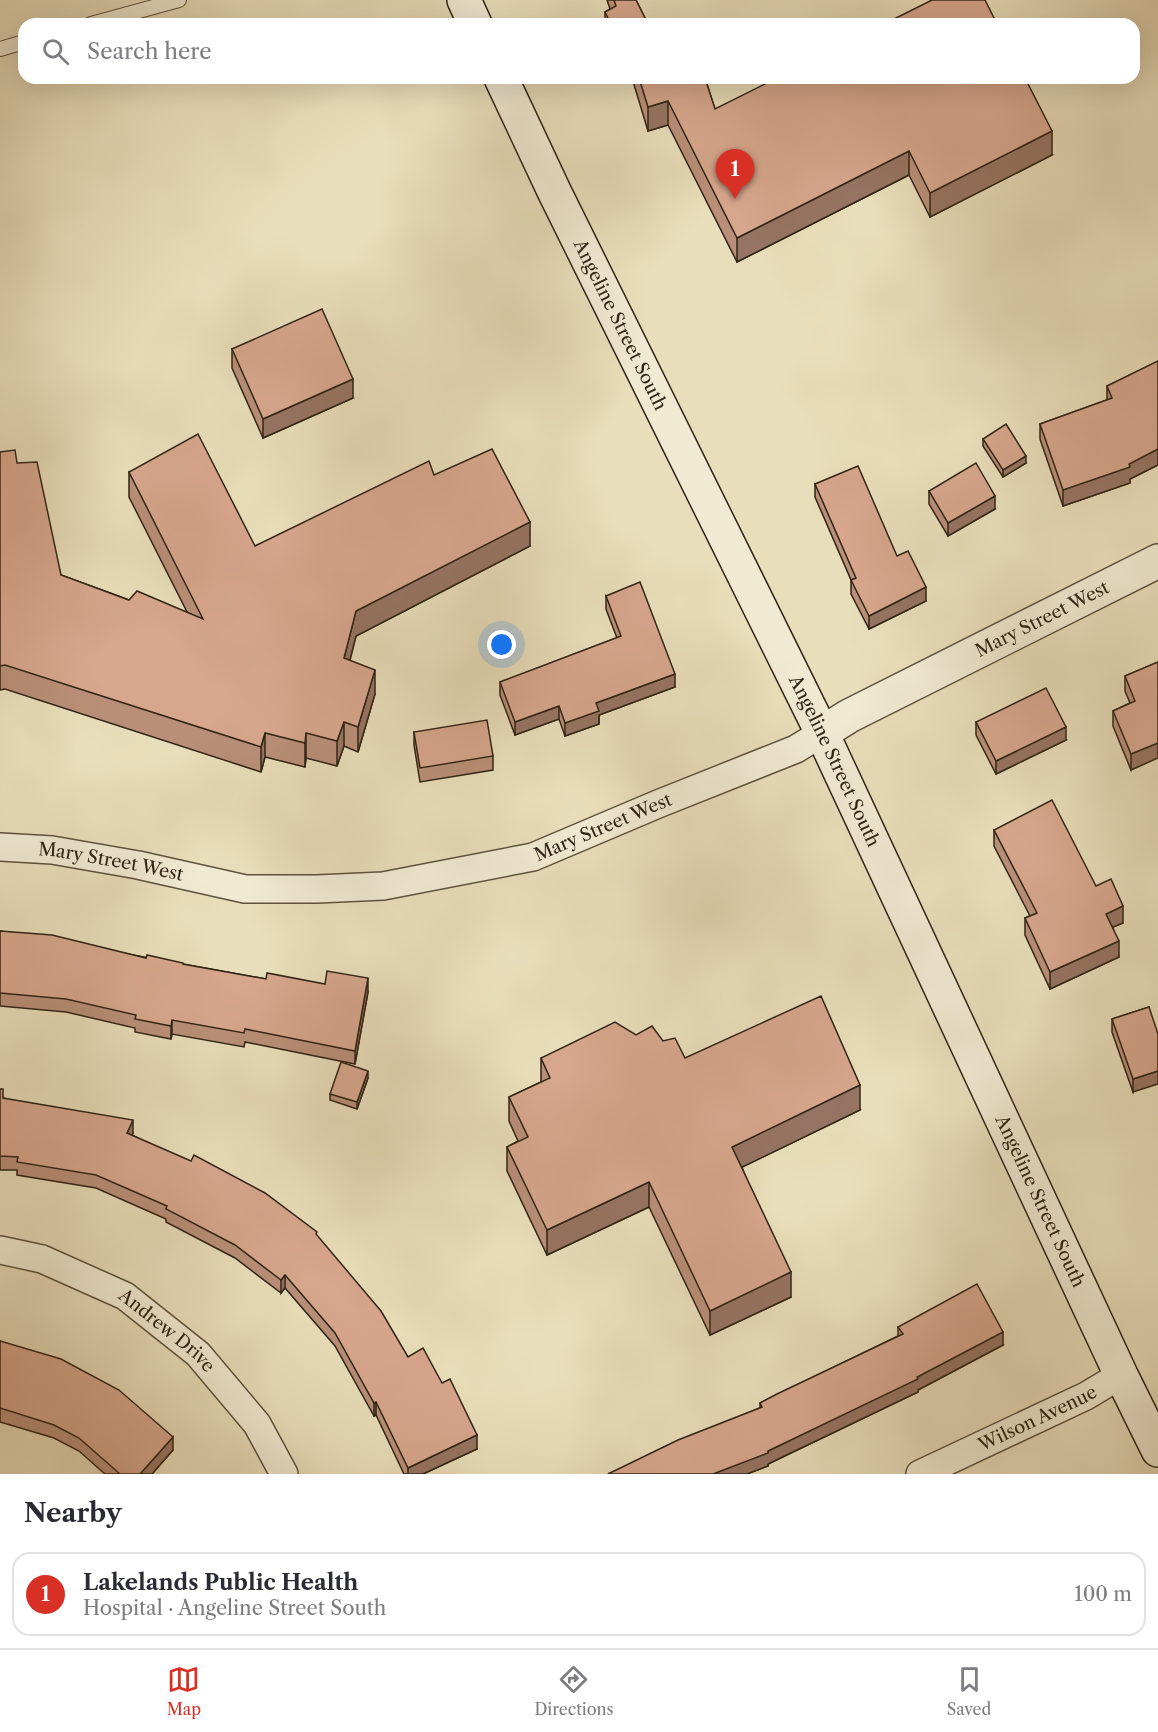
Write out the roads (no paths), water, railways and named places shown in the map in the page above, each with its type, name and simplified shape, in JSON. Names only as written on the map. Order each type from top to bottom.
[{"type":"main road","points":[[464,0],[472,18]]},
{"type":"main road","name":"Angeline Street South","points":[[504,84],[554,191],[822,733],[1158,1450]]},
{"type":"main road","name":"Mary Street West","points":[[822,733],[849,716],[1158,561]]},
{"type":"street","name":"Mary Street West","points":[[0,847],[63,851],[138,864],[245,889],[383,886],[532,858],[658,804],[796,749],[822,733]]},
{"type":"street","name":"Andrew Drive","points":[[0,1250],[42,1259],[126,1296],[198,1354],[257,1424],[284,1474]]},
{"type":"street","name":"Wilson Avenue","points":[[920,1474],[1086,1396],[1121,1375]]},
{"type":"lane","points":[[113,18],[179,0]]},
{"type":"lane","points":[[0,49],[18,44]]},
{"type":"place","name":"Lakelands Public Health","points":[[735,199]]}]
